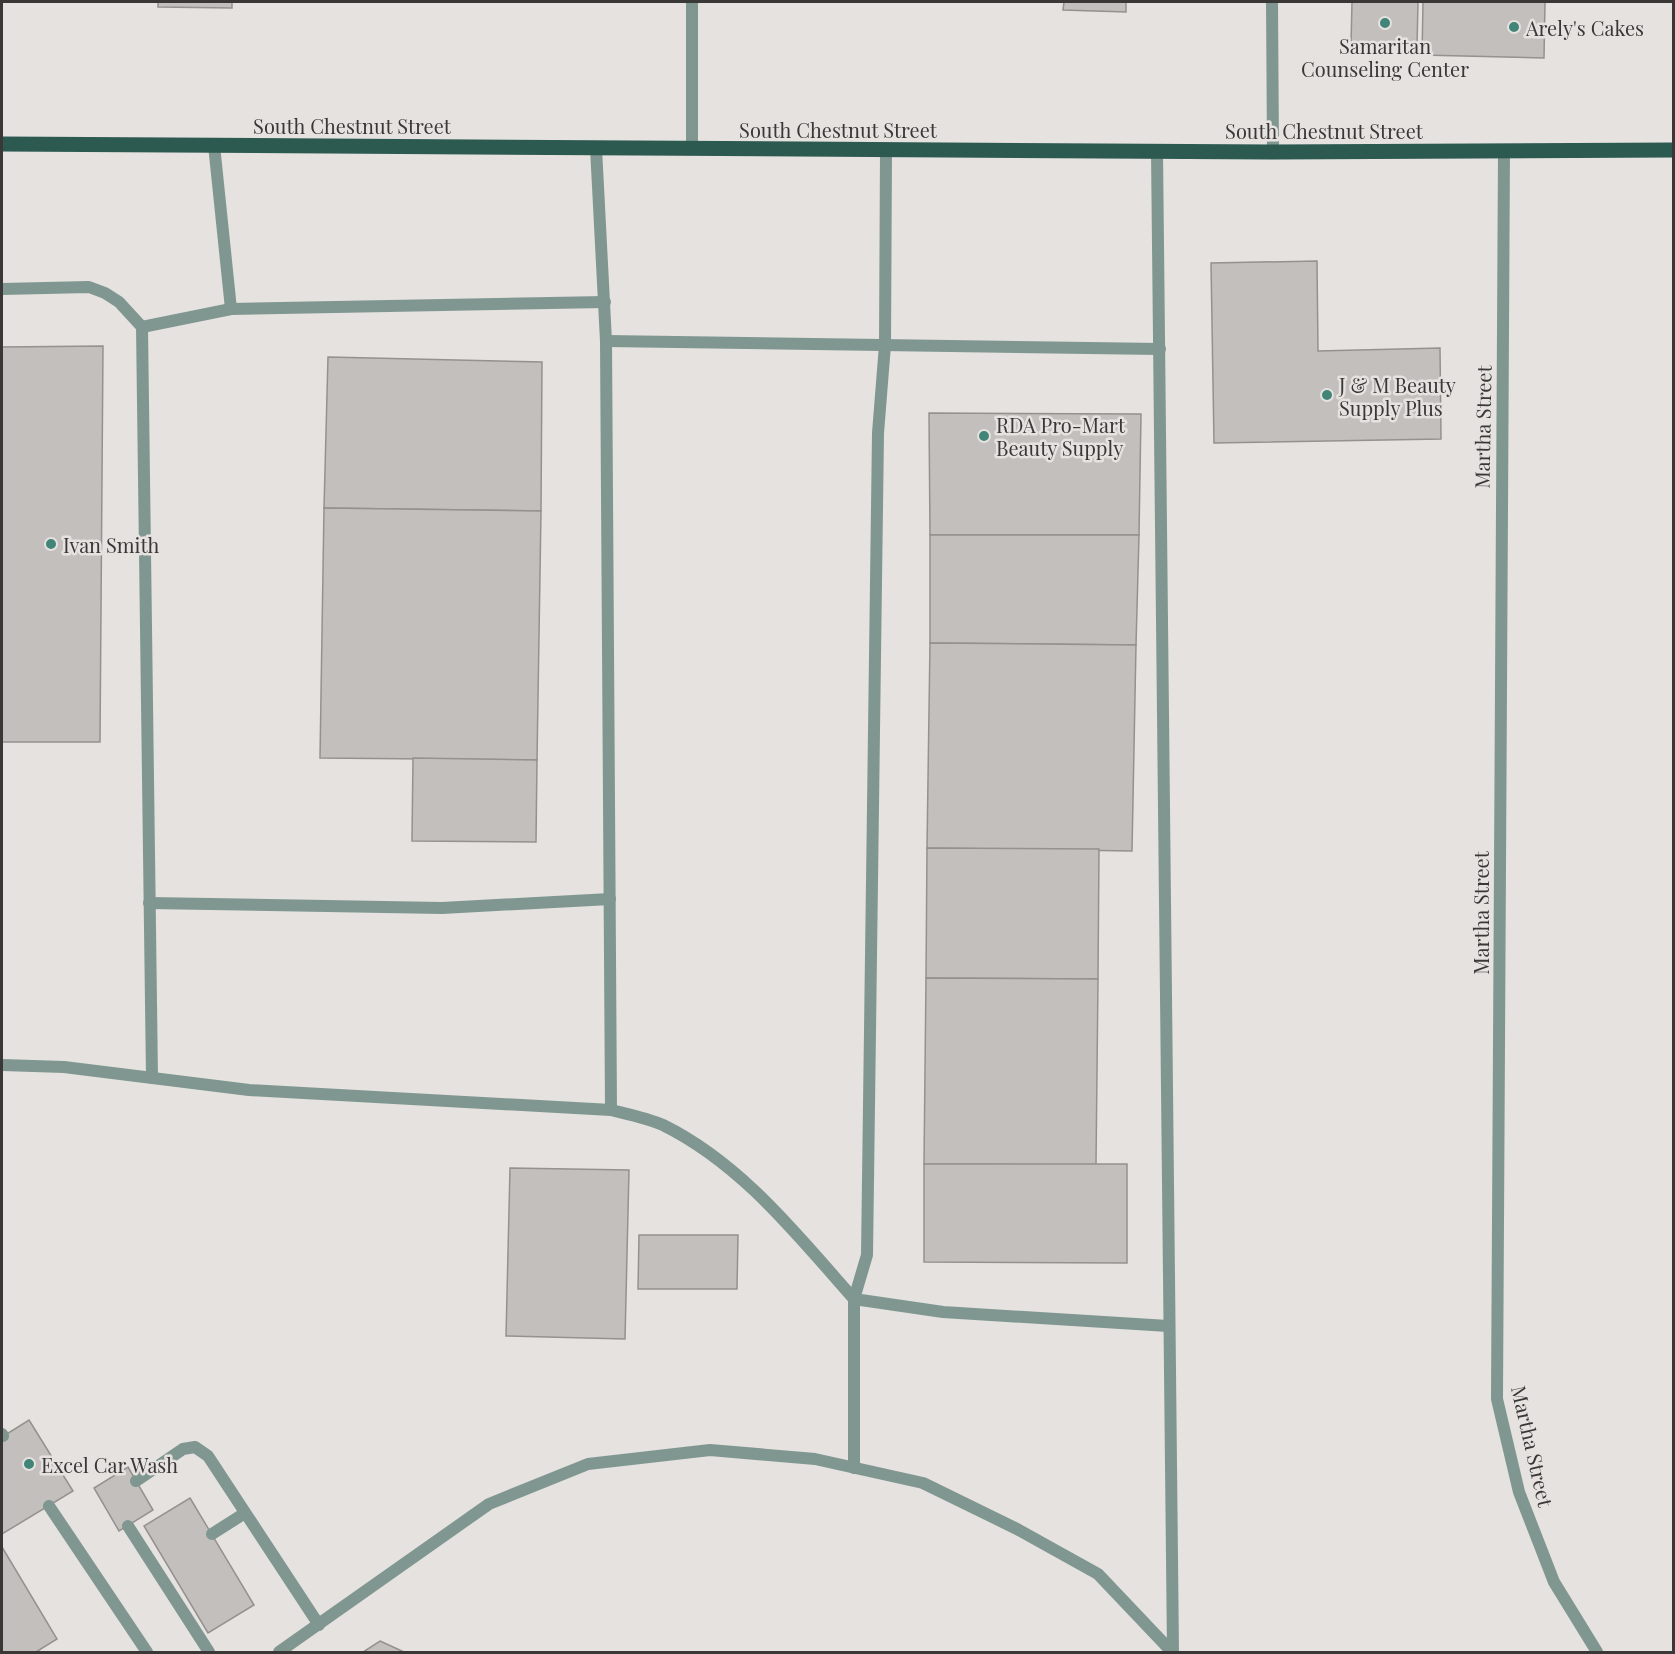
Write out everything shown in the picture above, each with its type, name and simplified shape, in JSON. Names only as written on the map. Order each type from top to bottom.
[{"type":"main road","name":"South Chestnut Street","points":[[2,144],[1273,152],[1674,150]]},
{"type":"street","points":[[692,2],[692,149]]},
{"type":"street","points":[[1272,2],[1273,152]]},
{"type":"street","points":[[214,145],[231,309]]},
{"type":"street","points":[[596,148],[606,341],[610,1110]]},
{"type":"street","points":[[854,1468],[854,1299],[867,1255],[878,433],[885,345],[886,150]]},
{"type":"street","points":[[1157,151],[1172,1653]]},
{"type":"street","name":"Martha Street","points":[[1504,152],[1497,1399],[1519,1492],[1554,1582],[1597,1653]]},
{"type":"street","points":[[2,289],[89,286],[105,292],[119,302],[142,327],[152,1078]]},
{"type":"street","points":[[142,327],[231,309],[605,302]]},
{"type":"street","points":[[606,341],[1160,349]]},
{"type":"street","points":[[149,903],[442,908],[610,899]]},
{"type":"street","points":[[2,1065],[64,1067],[249,1090],[610,1110],[662,1124],[704,1149],[764,1198],[854,1299],[943,1312],[1168,1326]]},
{"type":"street","points":[[136,1481],[183,1449],[195,1447],[208,1456],[319,1625]]},
{"type":"street","points":[[279,1653],[489,1504],[588,1464],[710,1450],[815,1459],[922,1483],[1017,1529],[1098,1574],[1172,1653]]},
{"type":"street","points":[[49,1506],[147,1653]]},
{"type":"street","points":[[212,1534],[245,1513]]},
{"type":"street","points":[[128,1526],[162,1568],[209,1653]]},
{"type":"building","points":[[158,2],[232,2],[232,8],[158,7]]},
{"type":"building","points":[[1064,2],[1126,2],[1126,12],[1063,10]]},
{"type":"building","name":"Samaritan Counseling Center","points":[[1352,2],[1418,2],[1417,46],[1351,45]]},
{"type":"building","points":[[1423,2],[1545,2],[1544,58],[1422,55]]},
{"type":"building","name":"J & M Beauty Supply Plus","points":[[1317,261],[1318,351],[1440,348],[1441,439],[1214,443],[1211,263]]},
{"type":"building","name":"Ivan Smith","points":[[103,346],[100,742],[2,742],[2,347]]},
{"type":"building","points":[[328,357],[542,362],[541,511],[324,508]]},
{"type":"building","points":[[929,413],[1141,414],[1139,535],[930,535]]},
{"type":"building","points":[[324,508],[541,511],[537,760],[320,758]]},
{"type":"building","points":[[930,535],[1139,535],[1136,645],[930,643]]},
{"type":"building","points":[[930,643],[1136,645],[1132,851],[927,848]]},
{"type":"building","points":[[413,758],[537,760],[536,842],[412,841]]},
{"type":"building","points":[[927,848],[1099,849],[1098,979],[926,978]]},
{"type":"building","points":[[926,978],[1098,979],[1096,1165],[924,1164]]},
{"type":"building","points":[[924,1164],[1127,1164],[1127,1263],[924,1262]]},
{"type":"building","points":[[510,1168],[629,1170],[625,1339],[506,1336]]},
{"type":"building","points":[[639,1235],[738,1235],[737,1289],[638,1289]]},
{"type":"building","name":"Excel Car Wash","points":[[29,1420],[73,1491],[2,1534],[2,1437]]},
{"type":"building","points":[[128,1467],[153,1510],[119,1531],[94,1488]]},
{"type":"building","points":[[190,1498],[254,1605],[208,1633],[144,1526]]},
{"type":"building","points":[[2,1547],[57,1639],[36,1652],[2,1652]]},
{"type":"building","points":[[380,1641],[404,1652],[363,1652]]},
{"type":"place","name":"Samaritan Counseling Center","points":[[1385,23]]},
{"type":"place","name":"Arely's Cakes","points":[[1514,27]]},
{"type":"place","name":"J & M Beauty Supply Plus","points":[[1327,395]]},
{"type":"place","name":"RDA Pro-Mart Beauty Supply","points":[[984,436]]},
{"type":"place","name":"Ivan Smith","points":[[51,544]]},
{"type":"place","name":"Excel Car Wash","points":[[29,1464]]}]
